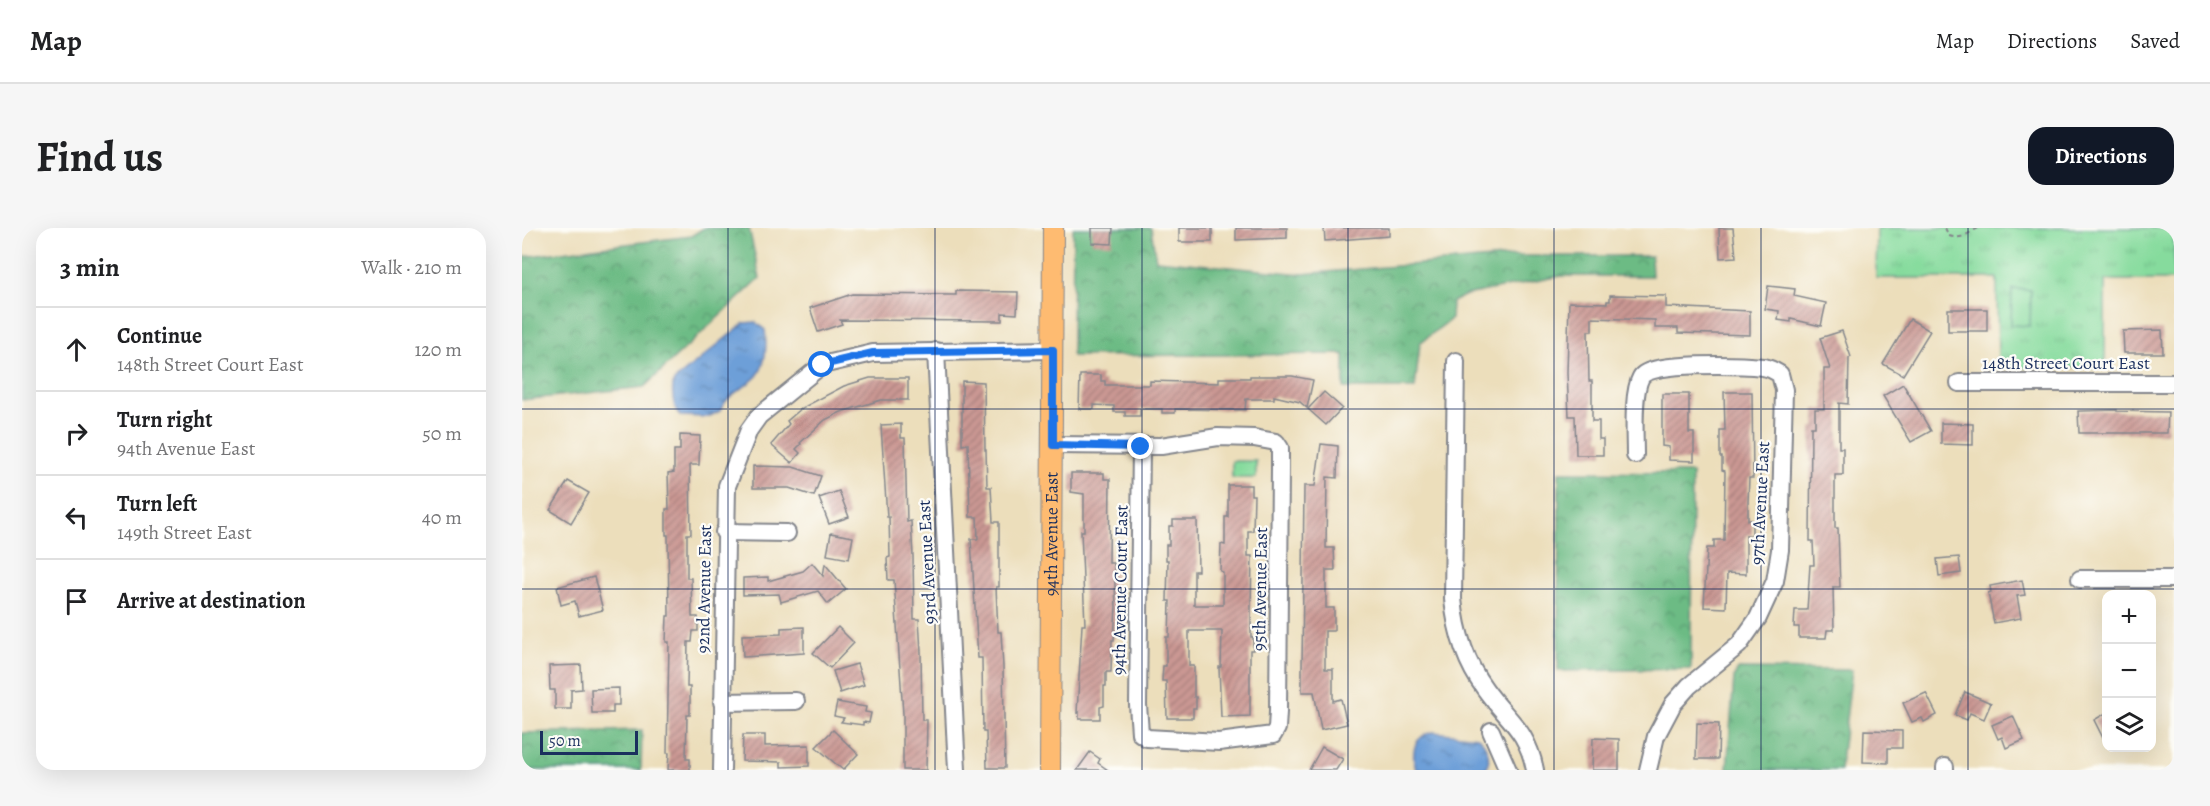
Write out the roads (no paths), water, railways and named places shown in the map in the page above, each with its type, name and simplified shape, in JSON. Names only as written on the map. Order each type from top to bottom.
[{"type":"main road","name":"94th Avenue East","points":[[1050,770],[1053,228]]},
{"type":"street","points":[[936,351],[1053,350]]},
{"type":"street","name":"92nd Avenue East","points":[[722,770],[724,532],[727,486],[749,430],[759,416],[822,365],[873,353],[936,351]]},
{"type":"street","name":"93rd Avenue East","points":[[936,351],[957,770]]},
{"type":"street","points":[[1456,361],[1453,598],[1456,622],[1462,645],[1475,674],[1492,699],[1521,732],[1530,769]]},
{"type":"street","name":"97th Avenue East","points":[[1635,455],[1638,384],[1641,375],[1645,372],[1674,366],[1762,367],[1770,368],[1780,374],[1784,390],[1780,550],[1775,581],[1758,618],[1739,645],[1689,686],[1673,704],[1656,736],[1648,770]]},
{"type":"street","name":"148th Street Court East","points":[[1959,383],[2174,383]]},
{"type":"street","name":"95th Avenue East","points":[[1140,733],[1148,738],[1219,742],[1273,735],[1277,728],[1280,468],[1280,448],[1276,442],[1254,438],[1218,437],[1141,447]]},
{"type":"street","points":[[1053,445],[1141,447]]},
{"type":"street","name":"94th Avenue Court East","points":[[1140,733],[1138,705],[1141,447]]},
{"type":"street","points":[[724,532],[788,533]]},
{"type":"street","points":[[2080,579],[2174,579]]},
{"type":"street","points":[[722,702],[796,701]]},
{"type":"street","points":[[1491,731],[1508,770]]},
{"type":"water","points":[[755,322],[765,330],[766,342],[764,360],[757,376],[727,399],[720,411],[708,417],[680,416],[673,399],[674,381],[744,323]]},
{"type":"water","points":[[1433,732],[1478,737],[1488,753],[1485,770],[1416,770],[1415,746],[1421,737]]}]
